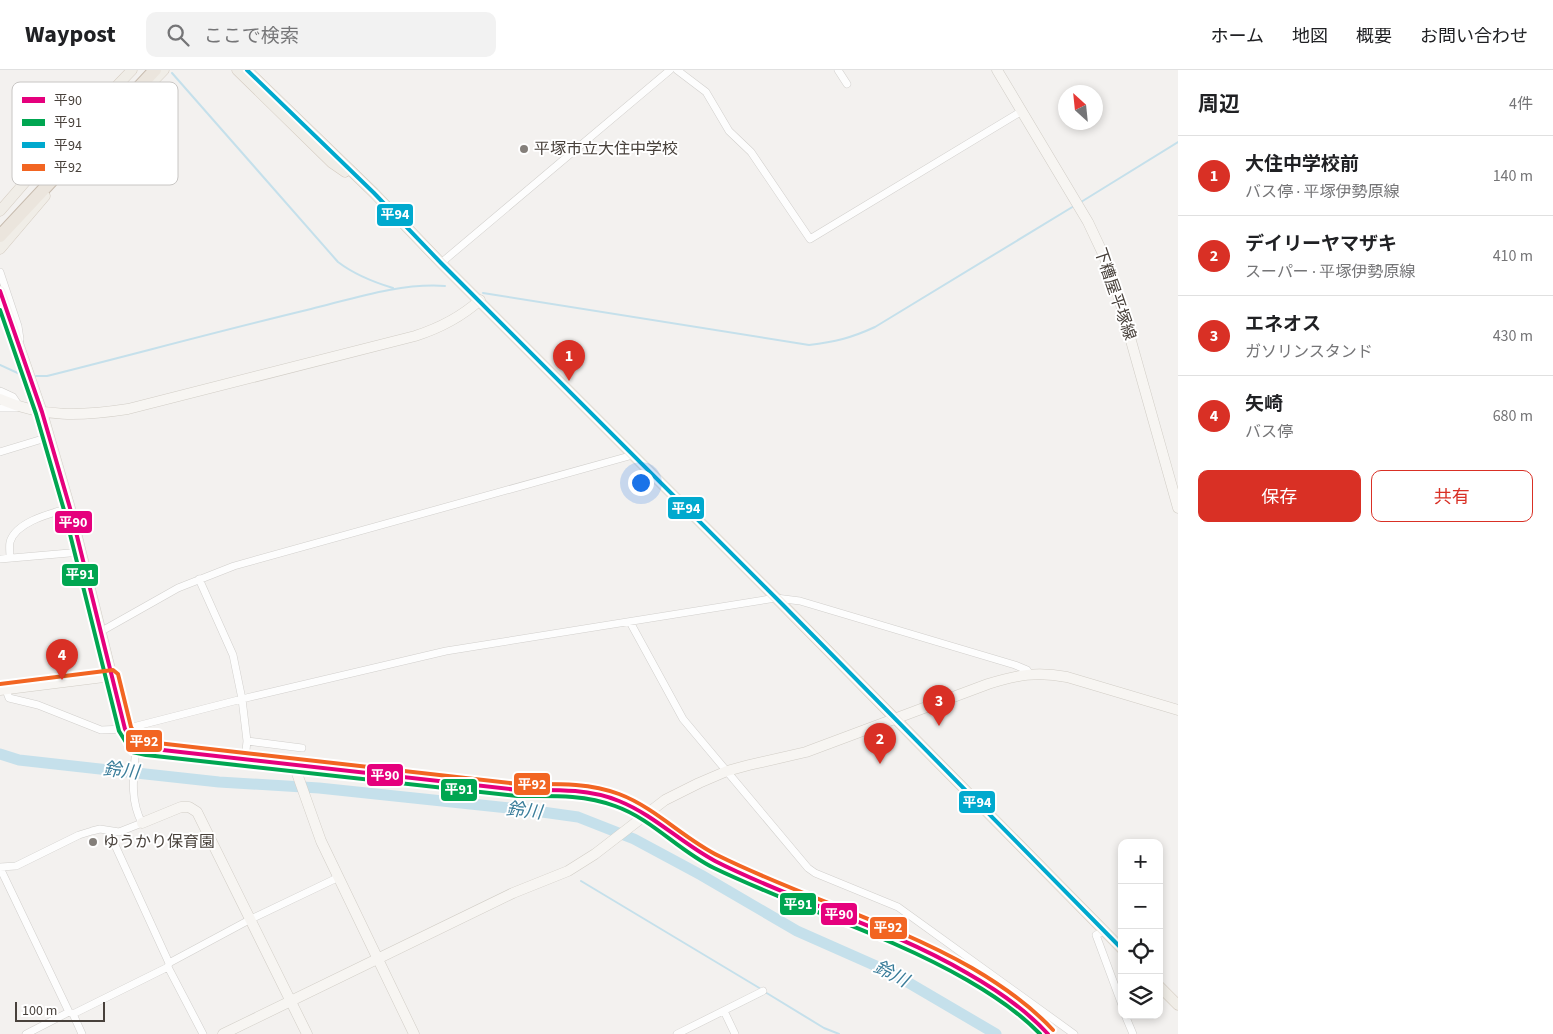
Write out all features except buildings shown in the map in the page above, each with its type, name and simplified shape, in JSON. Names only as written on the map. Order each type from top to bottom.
[{"type":"highway","points":[[133,82],[144,70]]},
{"type":"highway","points":[[145,82],[156,70]]},
{"type":"highway","points":[[0,224],[36,185]]},
{"type":"highway","points":[[0,236],[48,185]]},
{"type":"main road","points":[[120,82],[132,70]]},
{"type":"main road","points":[[153,82],[164,70]]},
{"type":"main road","points":[[237,70],[332,163],[374,193]]},
{"type":"main road","points":[[247,70],[374,193],[441,263],[776,598],[1118,945]]},
{"type":"main road","points":[[257,70],[341,153],[374,193]]},
{"type":"main road","points":[[0,211],[22,185]]},
{"type":"main road","points":[[0,249],[55,185]]},
{"type":"main road","points":[[1163,990],[1178,1005]]},
{"type":"street","points":[[441,263],[670,70]]},
{"type":"street","points":[[677,70],[706,92],[729,131],[751,152],[810,239],[1022,111]]},
{"type":"street","points":[[838,70],[847,84]]},
{"type":"street","name":"下糟屋平塚線","points":[[997,70],[1077,202],[1095,236],[1112,278],[1178,508]]},
{"type":"street","points":[[0,272],[18,326],[21,351]]},
{"type":"street","points":[[0,291],[42,412],[70,508],[125,729],[136,747],[133,793],[142,823]]},
{"type":"street","points":[[0,408],[84,414],[128,409],[432,331],[466,313],[480,300]]},
{"type":"street","points":[[0,391],[13,397],[20,408]]},
{"type":"street","points":[[0,399],[20,408]]},
{"type":"street","points":[[0,452],[49,437]]},
{"type":"street","points":[[100,632],[178,588],[234,566],[633,455]]},
{"type":"street","points":[[10,558],[10,542],[25,524],[47,514],[70,508]]},
{"type":"street","points":[[0,558],[81,552]]},
{"type":"street","points":[[199,579],[233,656],[242,699],[247,741],[246,760]]},
{"type":"street","points":[[112,676],[3,690],[9,698],[38,705],[101,730],[125,729],[242,699],[446,651],[776,598],[800,601],[1015,665],[1027,670],[1029,673]]},
{"type":"street","points":[[630,622],[683,719],[808,868],[815,873],[898,907],[1074,1034]]},
{"type":"street","points":[[223,1034],[513,894],[568,871],[597,852],[665,800],[699,782],[727,771],[806,752],[988,684],[1029,673],[1067,677],[1178,710]]},
{"type":"street","points":[[247,741],[302,748]]},
{"type":"street","points":[[136,747],[294,767],[518,790],[588,793],[605,796],[623,802],[640,818],[712,860],[899,938],[956,965],[1026,1012],[1048,1034]]},
{"type":"street","points":[[294,767],[337,878],[414,1034]]},
{"type":"street","points":[[82,1034],[0,868],[16,866],[79,835],[100,829],[109,832],[119,832],[181,807],[189,806],[197,812],[307,1034]]},
{"type":"street","points":[[109,832],[168,965],[202,1034]]},
{"type":"street","points":[[26,1034],[168,965],[250,918],[337,878]]},
{"type":"street","points":[[1104,931],[1096,935],[1118,994]]},
{"type":"street","points":[[677,1034],[763,991]]},
{"type":"street","points":[[724,1011],[735,1034]]},
{"type":"street","points":[[1127,1019],[1132,1034]]},
{"type":"waterway","points":[[172,73],[338,262],[364,278],[393,288]]},
{"type":"waterway","points":[[1081,202],[1178,142]]},
{"type":"waterway","points":[[483,293],[809,345],[818,344],[850,337],[875,327],[1074,206]]},
{"type":"waterway","points":[[36,376],[47,376],[378,292],[411,287],[445,286]]},
{"type":"waterway","points":[[0,365],[22,375]]},
{"type":"waterway","name":"鈴川","points":[[0,754],[19,760],[219,782],[319,788],[578,817],[634,839],[701,875],[797,931],[892,973],[996,1034]]},
{"type":"waterway","points":[[581,881],[761,989]]},
{"type":"waterway","points":[[765,992],[824,1028],[839,1034]]},
{"type":"transit line","name":"平94","points":[[247,70],[374,193],[441,263],[783,605],[1118,945]]},
{"type":"transit line","name":"平90","points":[[0,291],[42,412],[70,508],[125,729],[136,747],[518,790],[582,792],[607,797],[632,807],[656,821],[703,854],[746,876],[937,956],[1000,993],[1030,1016],[1048,1034]]},
{"type":"transit line","name":"平91","points":[[0,310],[36,414],[64,510],[119,731],[132,752],[517,796],[566,796],[603,802],[641,819],[714,868],[874,935],[937,964],[996,998],[1015,1011],[1040,1034]]},
{"type":"transit line","name":"平92","points":[[0,684],[113,670],[118,674],[131,727],[140,741],[518,784],[557,784],[595,787],[607,790],[645,807],[719,856],[750,871],[910,937],[972,968],[1014,996],[1053,1030]]},
{"type":"place","name":"平塚市立大住中学校","points":[[524,149]]},
{"type":"place","name":"大住中学校前","points":[[569,381]]},
{"type":"place","name":"矢崎","points":[[62,680]]},
{"type":"place","name":"エネオス","points":[[939,726]]},
{"type":"place","name":"デイリーヤマザキ","points":[[880,764]]},
{"type":"place","name":"ゆうかり保育園","points":[[93,842]]}]
